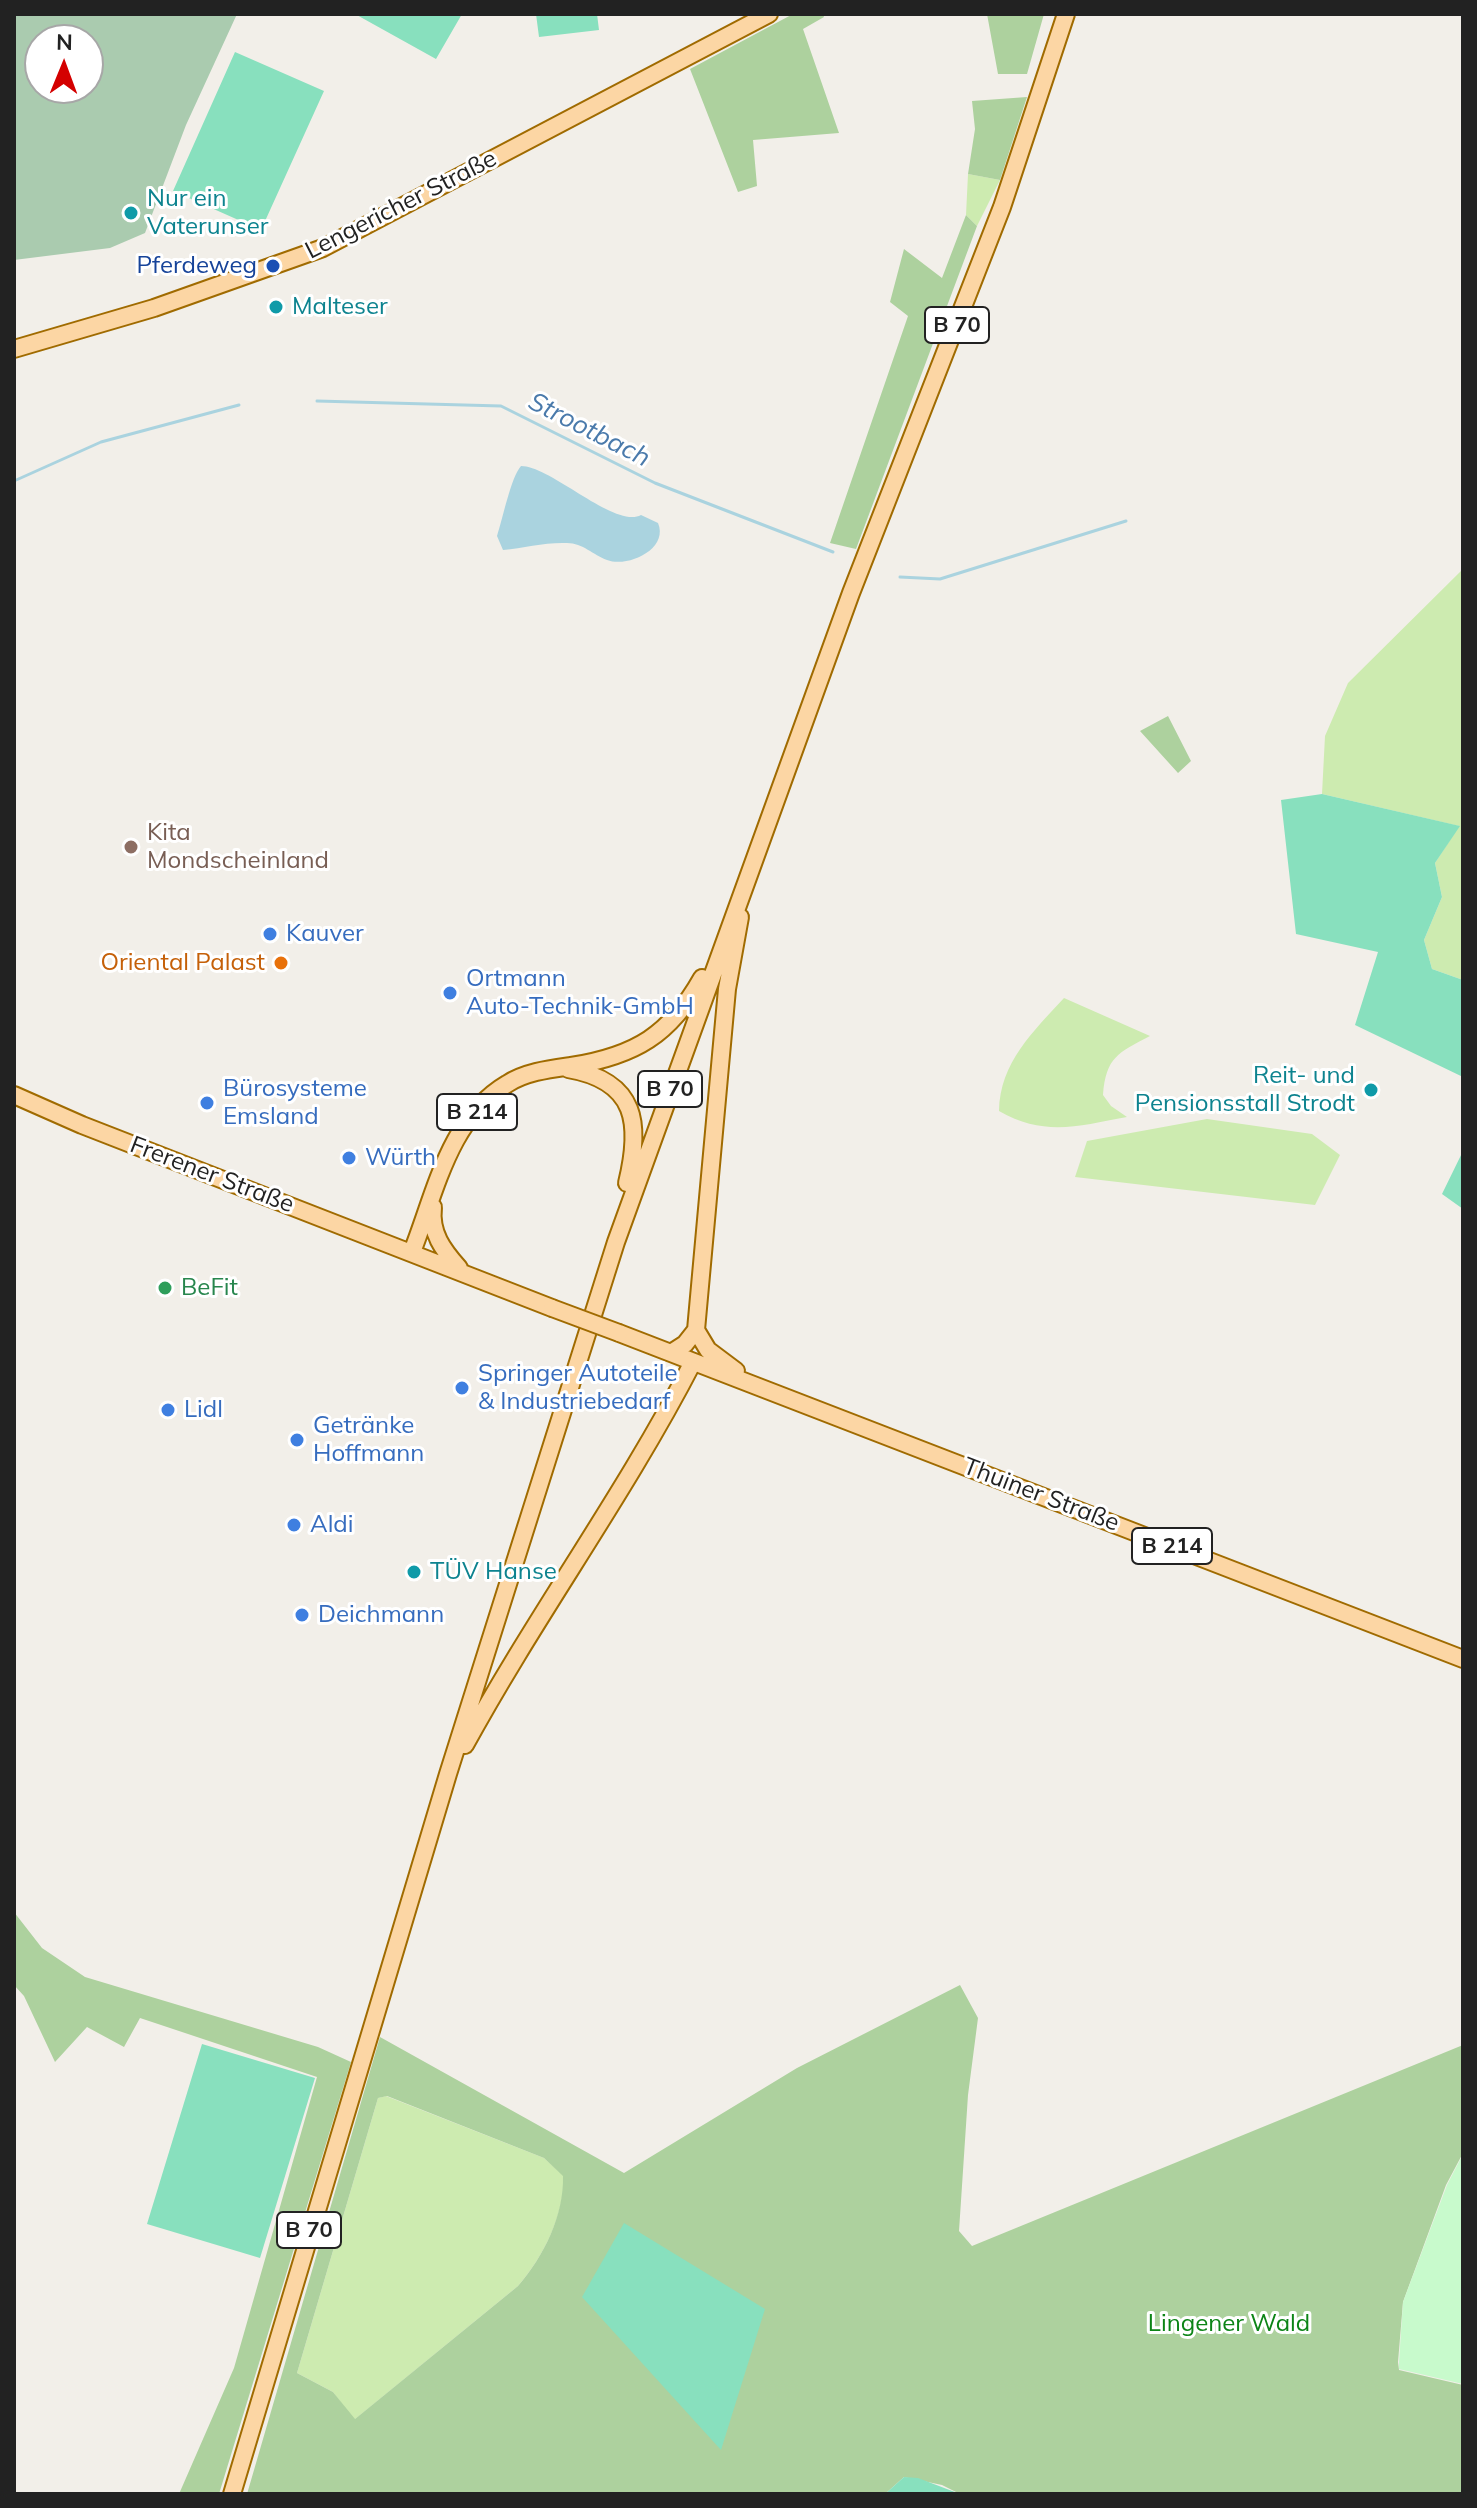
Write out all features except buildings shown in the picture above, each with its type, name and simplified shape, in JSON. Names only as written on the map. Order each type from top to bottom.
[{"type":"main road","name":"Lengericher Straße","points":[[14,349],[154,308],[323,248],[769,14]]},
{"type":"main road","name":"B 70","points":[[232,2494],[448,1774],[616,1242],[851,593],[967,301],[1038,106],[1066,14]]},
{"type":"main road","points":[[671,1353],[685,1344],[696,1330],[727,989],[750,869]]},
{"type":"main road","points":[[559,1068],[619,1057],[663,1032],[694,992],[724,937]]},
{"type":"main road","points":[[559,1068],[605,1081],[628,1104],[635,1123],[635,1150],[616,1242]]},
{"type":"main road","name":"B 214","points":[[462,1272],[412,1252],[451,1148],[465,1124],[507,1083],[559,1068]]},
{"type":"main road","name":"Frerener Straße","points":[[14,1095],[82,1125],[412,1252]]},
{"type":"main road","name":"B 214","points":[[434,1196],[432,1221],[435,1233],[443,1250],[462,1272]]},
{"type":"main road","name":"Thuiner Straße","points":[[462,1272],[1463,1659]]},
{"type":"main road","name":"B 214","points":[[696,1330],[708,1350],[750,1382]]},
{"type":"main road","points":[[448,1774],[515,1653],[648,1443],[693,1362]]},
{"type":"green space","points":[[14,14],[237,14],[186,125],[145,233],[110,248],[14,260]]},
{"type":"green space","points":[[355,14],[462,14],[436,59]]},
{"type":"green space","points":[[536,14],[597,14],[599,30],[539,37]]},
{"type":"green space","points":[[793,14],[823,14],[824,17],[803,29],[839,133],[753,140],[757,186],[738,192],[690,69]]},
{"type":"green space","points":[[987,14],[1044,14],[1027,74],[998,74]]},
{"type":"green space","points":[[235,52],[324,91],[261,230],[173,191]]},
{"type":"green space","points":[[1027,97],[1000,180],[968,174],[975,129],[972,101]]},
{"type":"green space","points":[[968,174],[1000,180],[977,226],[966,215]]},
{"type":"green space","points":[[966,215],[977,226],[856,549],[830,543],[908,316],[890,302],[904,249],[942,278]]},
{"type":"green space","points":[[1463,569],[1463,980],[1432,969],[1424,940],[1442,897],[1435,863],[1459,826],[1322,794],[1325,736],[1348,683]]},
{"type":"green space","points":[[1168,716],[1191,761],[1178,773],[1140,731]]},
{"type":"green space","points":[[1322,794],[1460,826],[1435,863],[1442,897],[1424,940],[1432,969],[1463,980],[1463,1077],[1355,1025],[1378,952],[1296,934],[1281,800]]},
{"type":"green space","points":[[1064,998],[1150,1036],[1122,1052],[1107,1072],[1103,1095],[1111,1106],[1127,1117],[1077,1126],[1047,1127],[999,1111],[1005,1077],[1020,1049]]},
{"type":"green space","points":[[1207,1119],[1312,1134],[1340,1155],[1315,1205],[1075,1177],[1087,1141]]},
{"type":"green space","points":[[1463,1151],[1463,1209],[1442,1194]]},
{"type":"green space","points":[[14,1912],[42,1948],[85,1977],[318,2047],[351,2062],[219,2494],[179,2494],[234,2368],[317,2077],[140,2018],[124,2047],[87,2027],[55,2062],[24,1996],[14,1985]]},
{"type":"green space","name":"Lingener Wald","points":[[960,1985],[978,2018],[968,2095],[959,2231],[972,2246],[1463,2045],[1463,2153],[1446,2185],[1403,2302],[1398,2362],[1399,2370],[1463,2385],[1463,2494],[960,2494],[942,2485],[904,2477],[885,2494],[247,2494],[380,2037],[624,2173],[797,2068]],"holes":[[[387,2096],[544,2158],[563,2176],[560,2205],[544,2248],[518,2286],[355,2419],[333,2392],[297,2373],[378,2098]]]},
{"type":"green space","points":[[202,2044],[315,2078],[260,2258],[147,2224]]},
{"type":"green space","points":[[386,2096],[544,2158],[564,2176],[563,2191],[551,2234],[518,2286],[354,2420],[333,2392],[297,2373],[378,2098]]},
{"type":"green space","points":[[1463,2154],[1463,2384],[1399,2369],[1399,2362],[1403,2302],[1447,2185]]},
{"type":"green space","points":[[624,2223],[765,2309],[721,2450],[582,2297]]},
{"type":"green space","points":[[904,2477],[918,2478],[960,2494],[885,2494]]},
{"type":"water","points":[[521,466],[549,476],[616,513],[630,517],[641,515],[658,523],[658,541],[635,559],[616,562],[573,544],[551,543],[503,550],[497,536]]},
{"type":"waterway","name":"Strootbach","points":[[317,401],[501,406],[655,483],[833,552]]},
{"type":"waterway","name":"Strootbach","points":[[14,481],[101,442],[239,405]]},
{"type":"waterway","name":"Strootbach","points":[[900,577],[940,579],[1126,521]]},
{"type":"place","name":"Nur ein Vaterunser","points":[[131,213]]},
{"type":"place","name":"Pferdeweg","points":[[273,266]]},
{"type":"place","name":"Malteser","points":[[276,307]]},
{"type":"place","name":"Kita Mondscheinland","points":[[131,847]]},
{"type":"place","name":"Kauver","points":[[270,934]]},
{"type":"place","name":"Oriental Palast","points":[[281,963]]},
{"type":"place","name":"Ortmann Auto-Technik-GmbH","points":[[450,993]]},
{"type":"place","name":"Reit- und Pensionsstall Strodt","points":[[1371,1090]]},
{"type":"place","name":"Bürosysteme Emsland","points":[[207,1103]]},
{"type":"place","name":"Würth","points":[[349,1158]]},
{"type":"place","name":"BeFit","points":[[165,1288]]},
{"type":"place","name":"Springer Autoteile & Industriebedarf","points":[[462,1388]]},
{"type":"place","name":"Lidl","points":[[168,1410]]},
{"type":"place","name":"Getränke Hoffmann","points":[[297,1440]]},
{"type":"place","name":"Aldi","points":[[294,1525]]},
{"type":"place","name":"TÜV Hanse","points":[[414,1572]]},
{"type":"place","name":"Deichmann","points":[[302,1615]]}]
